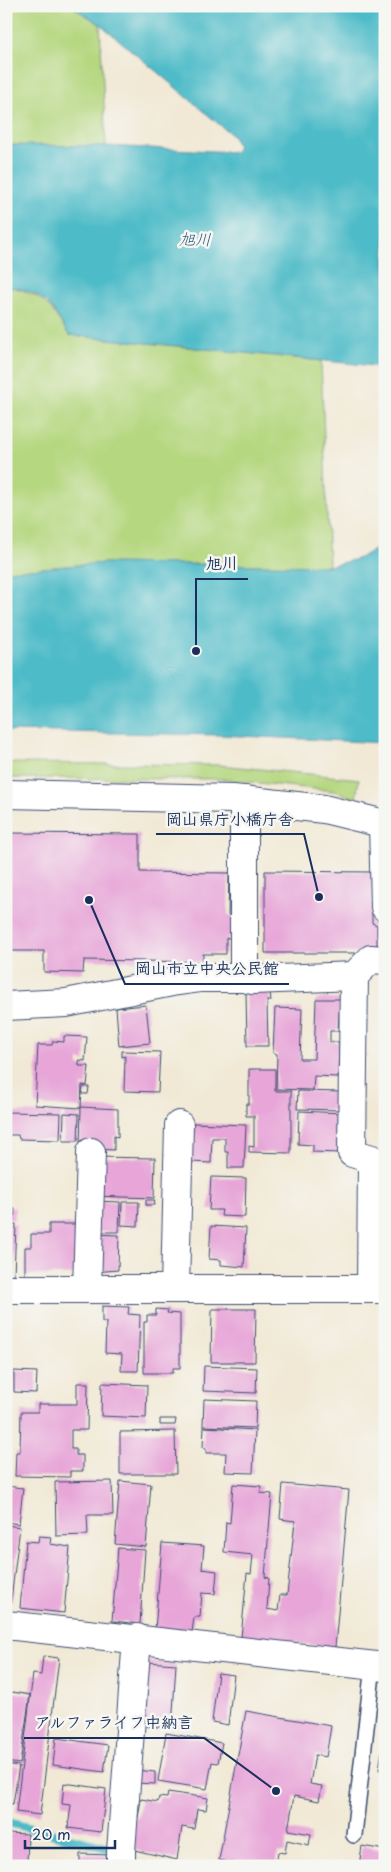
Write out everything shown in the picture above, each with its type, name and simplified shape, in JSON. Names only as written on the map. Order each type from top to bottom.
[{"type":"street","points":[[6,794],[244,800],[324,809],[384,824],[385,907]]},
{"type":"street","points":[[244,800],[244,978]]},
{"type":"street","points":[[6,1289],[378,1289],[372,1159],[352,1153],[354,976],[370,959],[385,960]]},
{"type":"street","points":[[6,1006],[66,1003],[201,978],[244,978],[253,980],[354,976]]},
{"type":"street","points":[[175,1289],[179,1124]]},
{"type":"street","points":[[87,1289],[90,1152]]},
{"type":"street","points":[[6,1625],[379,1666]]},
{"type":"street","points":[[121,1866],[120,1851],[137,1638]]},
{"type":"lane","points":[[354,1835],[379,1666]]},
{"type":"green space","points":[[6,6],[71,6],[100,24],[106,146],[6,145]]},
{"type":"green space","points":[[11,287],[23,290],[40,299],[52,310],[69,335],[321,361],[329,566],[104,563],[6,571],[6,288]]},
{"type":"green space","points":[[6,763],[219,765],[359,779],[356,798],[334,791],[221,779],[6,778]]},
{"type":"water","name":"旭川","points":[[71,6],[385,6],[385,367],[69,335],[52,308],[45,301],[23,289],[6,288],[6,145],[106,146],[235,152],[238,146],[233,136],[100,24]]},
{"type":"water","points":[[385,548],[385,743],[220,735],[6,731],[6,571],[104,563],[329,566],[357,559],[376,549]]},
{"type":"building","points":[[6,833],[140,834],[140,872],[229,873],[228,915],[234,915],[234,938],[226,938],[226,954],[203,954],[203,962],[84,960],[83,973],[44,972],[44,951],[6,951]]},
{"type":"building","points":[[265,871],[372,872],[372,923],[377,925],[377,953],[265,953]]},
{"type":"building","points":[[246,992],[270,992],[271,1001],[267,1001],[268,1046],[247,1046]]},
{"type":"building","points":[[316,999],[340,999],[338,1031],[330,1031],[330,1042],[339,1042],[338,1077],[314,1076],[313,1090],[276,1089],[277,1054],[273,1053],[275,1008],[302,1009],[300,1059],[314,1059]]},
{"type":"building","points":[[146,1005],[150,1043],[119,1046],[116,1008]]},
{"type":"building","points":[[64,1036],[87,1037],[85,1061],[79,1060],[79,1066],[89,1066],[87,1086],[82,1085],[81,1108],[35,1105],[38,1045],[52,1045],[53,1041],[64,1042]]},
{"type":"building","points":[[122,1051],[160,1052],[158,1092],[124,1091],[125,1056],[122,1057]]},
{"type":"building","points":[[249,1069],[275,1069],[275,1091],[291,1091],[291,1153],[249,1152],[249,1146],[254,1147],[254,1116],[246,1116],[246,1104],[249,1104]]},
{"type":"building","points":[[83,1087],[89,1087],[88,1094],[82,1094]]},
{"type":"building","points":[[298,1091],[341,1092],[341,1110],[297,1109]]},
{"type":"building","points":[[81,1107],[118,1109],[118,1137],[114,1136],[114,1150],[80,1148]]},
{"type":"building","points":[[299,1111],[342,1113],[340,1153],[313,1152],[313,1145],[298,1144]]},
{"type":"building","points":[[6,1112],[61,1113],[60,1140],[19,1139],[18,1135],[6,1135]]},
{"type":"building","points":[[64,1113],[79,1114],[78,1141],[63,1141]]},
{"type":"building","points":[[193,1123],[246,1125],[244,1168],[228,1168],[228,1152],[225,1152],[225,1138],[212,1138],[211,1163],[191,1162]]},
{"type":"building","points":[[94,1157],[155,1158],[154,1198],[93,1196]]},
{"type":"building","points":[[211,1177],[246,1178],[245,1217],[221,1216],[222,1210],[209,1210]]},
{"type":"building","points":[[146,1200],[155,1200],[154,1205],[146,1205]]},
{"type":"building","points":[[94,1201],[120,1202],[119,1232],[93,1232]]},
{"type":"building","points":[[122,1202],[139,1202],[138,1226],[121,1225]]},
{"type":"building","points":[[6,1208],[15,1208],[14,1220],[6,1219]]},
{"type":"building","points":[[6,1224],[16,1224],[14,1276],[6,1275]]},
{"type":"building","points":[[49,1224],[80,1224],[80,1275],[25,1275],[25,1247],[31,1247],[31,1234],[49,1234]]},
{"type":"building","points":[[211,1226],[246,1228],[244,1267],[221,1265],[221,1260],[209,1259]]},
{"type":"building","points":[[94,1234],[119,1235],[118,1270],[94,1272]]},
{"type":"building","points":[[102,1306],[129,1307],[128,1314],[140,1315],[138,1371],[121,1371],[122,1354],[105,1353],[106,1322],[102,1322]]},
{"type":"building","points":[[156,1309],[168,1310],[167,1313],[180,1314],[180,1368],[173,1368],[173,1373],[144,1373],[144,1322],[147,1322],[147,1315],[156,1315]]},
{"type":"building","points":[[212,1309],[256,1309],[255,1362],[211,1362]]},
{"type":"building","points":[[204,1366],[257,1368],[256,1393],[203,1391]]},
{"type":"building","points":[[14,1371],[37,1372],[36,1393],[14,1392]]},
{"type":"building","points":[[77,1383],[88,1383],[87,1430],[71,1430],[71,1449],[76,1449],[76,1455],[83,1455],[83,1471],[70,1471],[70,1477],[15,1476],[16,1452],[20,1452],[21,1412],[38,1412],[38,1404],[77,1404]]},
{"type":"building","points":[[102,1383],[147,1385],[146,1418],[101,1416]]},
{"type":"building","points":[[204,1399],[256,1401],[255,1428],[203,1426]]},
{"type":"building","points":[[160,1419],[176,1419],[175,1425],[160,1425]]},
{"type":"building","points":[[204,1427],[255,1430],[253,1473],[225,1472],[226,1453],[206,1453],[206,1448],[203,1448]]},
{"type":"building","points":[[175,1431],[176,1474],[120,1474],[120,1432]]},
{"type":"building","points":[[112,1481],[113,1515],[87,1515],[88,1535],[56,1536],[55,1482]]},
{"type":"building","points":[[120,1481],[151,1484],[146,1547],[115,1544]]},
{"type":"building","points":[[233,1484],[261,1486],[260,1493],[272,1494],[265,1577],[269,1578],[267,1609],[278,1611],[280,1595],[287,1595],[295,1521],[280,1519],[283,1484],[349,1490],[335,1647],[241,1638],[247,1573],[251,1574],[253,1555],[224,1552],[226,1522],[230,1523]]},
{"type":"building","points":[[6,1486],[23,1488],[19,1524],[6,1522]]},
{"type":"building","points":[[6,1525],[20,1527],[10,1608],[6,1608]]},
{"type":"building","points":[[39,1536],[51,1537],[50,1544],[70,1547],[64,1613],[20,1608],[26,1541],[38,1542]]},
{"type":"building","points":[[162,1543],[204,1546],[202,1569],[217,1571],[215,1594],[202,1593],[200,1617],[194,1617],[192,1633],[155,1630]]},
{"type":"building","points":[[118,1548],[145,1550],[140,1624],[112,1621]]},
{"type":"building","points":[[43,1656],[59,1658],[40,1815],[16,1812],[33,1674],[41,1675]]},
{"type":"building","points":[[148,1662],[176,1664],[172,1728],[144,1726]]},
{"type":"building","points":[[218,1673],[234,1675],[228,1725],[212,1722]]},
{"type":"building","points":[[6,1691],[30,1695],[20,1764],[6,1762]]},
{"type":"building","points":[[246,1711],[331,1726],[326,1757],[315,1755],[310,1784],[322,1786],[319,1801],[294,1796],[288,1830],[311,1834],[309,1845],[287,1840],[285,1853],[278,1852],[276,1866],[250,1866],[219,1860]]},
{"type":"building","points":[[166,1733],[222,1743],[218,1763],[212,1762],[207,1789],[158,1781]]},
{"type":"building","points":[[384,1736],[385,1770],[379,1770]]},
{"type":"building","points":[[56,1738],[108,1745],[104,1772],[53,1765]]},
{"type":"building","points":[[6,1764],[19,1766],[13,1804],[6,1803]]},
{"type":"building","points":[[136,1770],[155,1772],[155,1784],[135,1783]]},
{"type":"building","points":[[64,1783],[106,1789],[101,1832],[68,1828],[71,1805],[62,1804]]},
{"type":"building","points":[[168,1792],[208,1798],[206,1810],[197,1809],[194,1829],[182,1827],[177,1860],[130,1849],[132,1818],[138,1818],[141,1799],[158,1802],[159,1797],[167,1798]]},
{"type":"building","points":[[6,1833],[28,1834],[27,1866],[6,1866]]},
{"type":"building","points":[[362,1846],[385,1850],[385,1866],[359,1866]]},
{"type":"building","points":[[80,1854],[111,1855],[110,1866],[80,1866]]},
{"type":"waterway","points":[[6,1822],[108,1848]]},
{"type":"place","name":"旭川","points":[[196,651]]},
{"type":"place","name":"岡山県庁小橋庁舎","points":[[319,897]]},
{"type":"place","name":"岡山市立中央公民館","points":[[89,900]]},
{"type":"place","name":"アルファライフ中納言","points":[[276,1791]]}]
